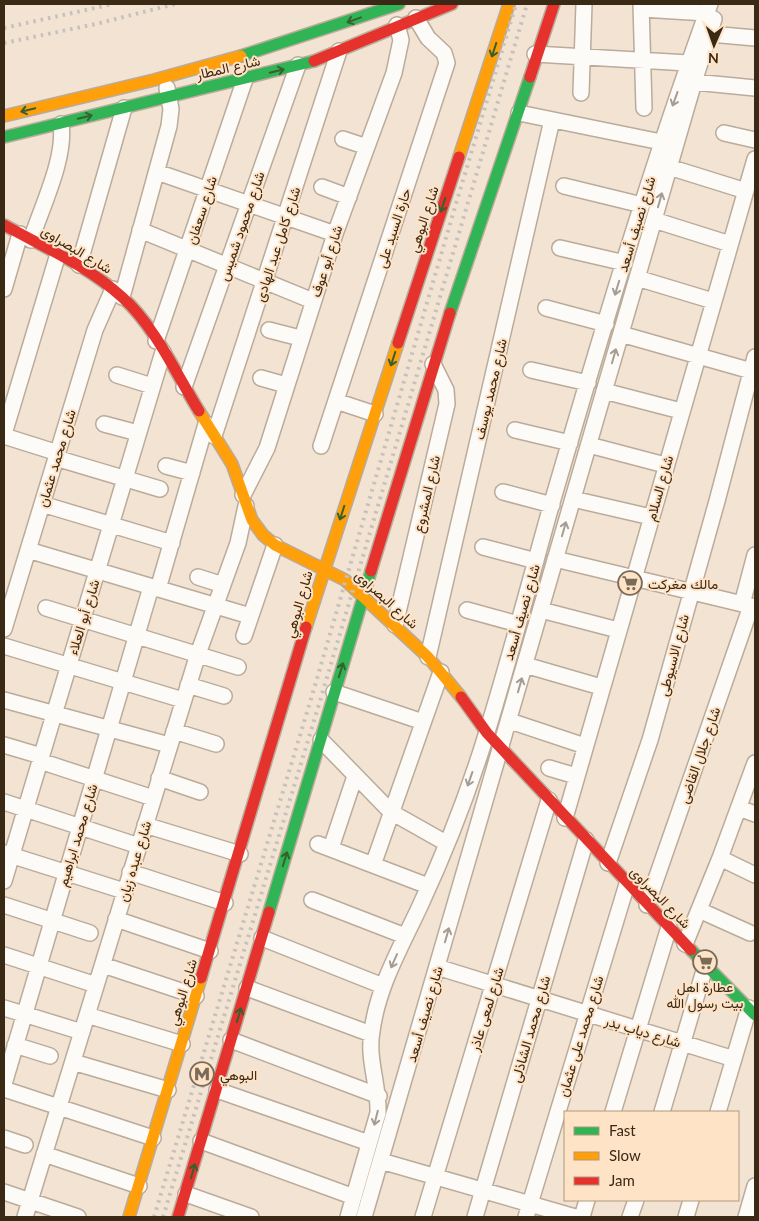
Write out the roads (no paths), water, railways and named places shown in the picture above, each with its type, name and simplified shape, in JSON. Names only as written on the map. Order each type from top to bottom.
[{"type":"street","name":"شارع المطار","points":[[4,116],[164,78],[310,36],[399,4]]},
{"type":"street","name":"شارع المطار","points":[[4,137],[298,66],[452,4]]},
{"type":"street","name":"شارع البوهي","points":[[129,1217],[240,854],[324,568],[509,4]]},
{"type":"street","points":[[178,1217],[433,364],[519,114],[535,54],[554,4]]},
{"type":"street","points":[[581,93],[584,4]]},
{"type":"street","name":"شارع نصيف أسعد","points":[[364,1217],[502,749],[694,82],[720,4]]},
{"type":"street","points":[[644,108],[641,6],[708,8]]},
{"type":"street","name":"شارع نصيف أسعد","points":[[348,1217],[378,1113],[378,1096],[370,1047],[371,1034],[383,986],[446,843],[487,733],[570,443],[661,142],[708,8]]},
{"type":"street","name":"حارة السيد على","points":[[321,446],[447,63],[444,53],[428,38],[416,18]]},
{"type":"street","name":"شارع أبو عوف","points":[[245,501],[267,448],[300,338],[335,234],[399,56],[401,40],[397,25]]},
{"type":"street","points":[[710,34],[755,38]]},
{"type":"street","name":"شارع كامل عبد الهادى","points":[[210,430],[265,281],[339,51]]},
{"type":"street","points":[[535,54],[688,63]]},
{"type":"street","name":"شارع محمود شميس","points":[[184,386],[298,66]]},
{"type":"street","name":"شارع محمد عثمان","points":[[4,629],[95,330],[117,293],[140,230],[157,172],[169,126],[169,96],[164,78]]},
{"type":"street","name":"شارع سعفان","points":[[160,346],[188,250],[245,79]]},
{"type":"street","points":[[694,82],[755,88]]},
{"type":"street","points":[[79,265],[124,108]]},
{"type":"street","points":[[519,114],[661,142]]},
{"type":"street","name":"شارع محمد يوسف","points":[[428,657],[552,120]]},
{"type":"street","points":[[4,289],[59,158],[62,143],[61,124]]},
{"type":"street","points":[[724,133],[755,140]]},
{"type":"street","points":[[344,139],[367,147]]},
{"type":"street","name":"شارع السلام","points":[[565,818],[755,159]]},
{"type":"street","points":[[669,168],[746,191]]},
{"type":"street","points":[[157,172],[335,234]]},
{"type":"street","points":[[564,186],[642,205]]},
{"type":"street","points":[[322,187],[349,197]]},
{"type":"street","points":[[654,220],[730,244]]},
{"type":"street","name":"شارع البصراوى","points":[[4,225],[79,265],[117,293],[141,318],[232,464],[257,528],[275,545],[324,568],[363,595],[428,657],[487,733],[647,905],[752,1011]]},
{"type":"street","points":[[140,230],[313,301]]},
{"type":"street","points":[[560,248],[625,263]]},
{"type":"street","points":[[58,254],[4,435],[57,456],[160,489]]},
{"type":"street","points":[[637,278],[713,301]]},
{"type":"street","points":[[546,308],[606,324]]},
{"type":"street","points":[[270,330],[300,338]]},
{"type":"street","points":[[621,334],[697,356],[754,367]]},
{"type":"street","name":"شارع أبو العلاء","points":[[4,881],[8,855],[26,809],[152,386],[160,346]]},
{"type":"street","name":"شارع المشروع","points":[[395,625],[447,404],[446,390],[433,364]]},
{"type":"street","name":"شارع الاسيوطى","points":[[608,863],[646,752],[754,367]]},
{"type":"street","points":[[531,370],[588,383]]},
{"type":"street","points":[[117,375],[152,386]]},
{"type":"street","points":[[261,378],[286,385]]},
{"type":"street","points":[[604,391],[681,411]]},
{"type":"street","points":[[336,401],[375,414]]},
{"type":"street","points":[[104,424],[138,433]]},
{"type":"street","name":"شارع محمد ابراهيم","points":[[4,1084],[7,1059],[15,1045],[136,635],[172,543],[192,473],[210,430]]},
{"type":"street","points":[[515,430],[570,443]]},
{"type":"street","points":[[589,445],[666,466]]},
{"type":"street","points":[[166,466],[192,473]]},
{"type":"street","points":[[503,492],[552,505]]},
{"type":"street","points":[[573,499],[651,517]]},
{"type":"street","name":"شارع عبده زيان","points":[[25,1217],[183,700],[238,543],[245,501]]},
{"type":"street","points":[[42,504],[172,543]]},
{"type":"street","points":[[244,636],[275,545]]},
{"type":"street","points":[[483,547],[536,561]]},
{"type":"street","points":[[28,550],[250,616]]},
{"type":"street","name":"شارع جلال القاضى","points":[[647,905],[749,606],[755,555]]},
{"type":"street","points":[[556,559],[749,606]]},
{"type":"street","points":[[198,577],[223,584]]},
{"type":"street","points":[[46,608],[238,667]]},
{"type":"street","points":[[467,610],[518,624]]},
{"type":"street","points":[[541,610],[618,630]]},
{"type":"street","points":[[4,646],[183,700]]},
{"type":"street","points":[[525,666],[602,687]]},
{"type":"street","points":[[373,864],[441,672]]},
{"type":"street","points":[[188,685],[224,696]]},
{"type":"street","points":[[334,692],[423,722]]},
{"type":"street","points":[[4,700],[108,729],[216,744]]},
{"type":"street","points":[[510,721],[585,746]]},
{"type":"street","points":[[321,740],[392,812],[446,843]]},
{"type":"street","points":[[4,745],[94,779],[153,798]]},
{"type":"street","points":[[685,944],[720,858],[755,763]]},
{"type":"street","points":[[549,768],[576,776]]},
{"type":"street","points":[[356,776],[324,846],[428,886]]},
{"type":"street","points":[[159,778],[200,792]]},
{"type":"street","name":"شارع لمعى عاذر","points":[[423,1217],[549,800]]},
{"type":"street","points":[[4,802],[139,846]]},
{"type":"street","points":[[739,808],[755,814]]},
{"type":"street","points":[[145,825],[240,854]]},
{"type":"street","name":"شارع محمد الشاذلى","points":[[475,1217],[586,840]]},
{"type":"street","points":[[8,855],[124,891]]},
{"type":"street","points":[[720,858],[755,875]]},
{"type":"street","points":[[130,872],[225,903]]},
{"type":"street","name":"شارع محمد على عثمان","points":[[528,1211],[586,1013],[627,884]]},
{"type":"street","points":[[312,900],[405,936]]},
{"type":"street","points":[[4,905],[90,933]]},
{"type":"street","points":[[699,910],[750,933]]},
{"type":"street","points":[[116,919],[210,951]]},
{"type":"street","points":[[613,1111],[669,927]]},
{"type":"street","points":[[262,938],[383,986]]},
{"type":"street","points":[[4,955],[96,985]]},
{"type":"street","points":[[662,1111],[706,964]]},
{"type":"street","points":[[103,965],[196,996]]},
{"type":"street","name":"شارع دياب بدر","points":[[438,967],[734,1059]]},
{"type":"street","points":[[247,988],[371,1034]]},
{"type":"street","points":[[4,1008],[82,1032]]},
{"type":"street","points":[[718,1111],[734,1059],[752,1011]]},
{"type":"street","points":[[87,1015],[182,1044]]},
{"type":"street","points":[[231,1040],[378,1096]]},
{"type":"street","points":[[15,1045],[50,1056]]},
{"type":"street","points":[[72,1062],[168,1090]]},
{"type":"street","points":[[4,1088],[153,1138]]},
{"type":"street","points":[[217,1090],[369,1143]]},
{"type":"street","points":[[4,1138],[25,1145]]},
{"type":"street","points":[[201,1141],[354,1197]]},
{"type":"street","points":[[44,1154],[139,1186]]},
{"type":"street","points":[[381,1160],[482,1190],[528,1211],[574,1217]]},
{"type":"street","points":[[746,1217],[755,1186]]},
{"type":"street","points":[[4,1192],[78,1217]]},
{"type":"street","points":[[186,1194],[251,1217]]},
{"type":"street","points":[[582,1217],[587,1201]]},
{"type":"street","points":[[630,1217],[636,1201]]},
{"type":"street","points":[[686,1217],[691,1201]]},
{"type":"railway","points":[[4,28],[113,4]]},
{"type":"railway","points":[[4,43],[96,24],[175,4]]},
{"type":"railway","points":[[154,1217],[311,699],[516,4]]},
{"type":"railway","points":[[163,1217],[320,701],[527,4]]},
{"type":"place","name":"مالك مغركت","points":[[630,583]]},
{"type":"place","name":"عطارة اهل بيت رسول الله","points":[[705,962]]},
{"type":"place","name":"البوهي","points":[[202,1074]]}]
